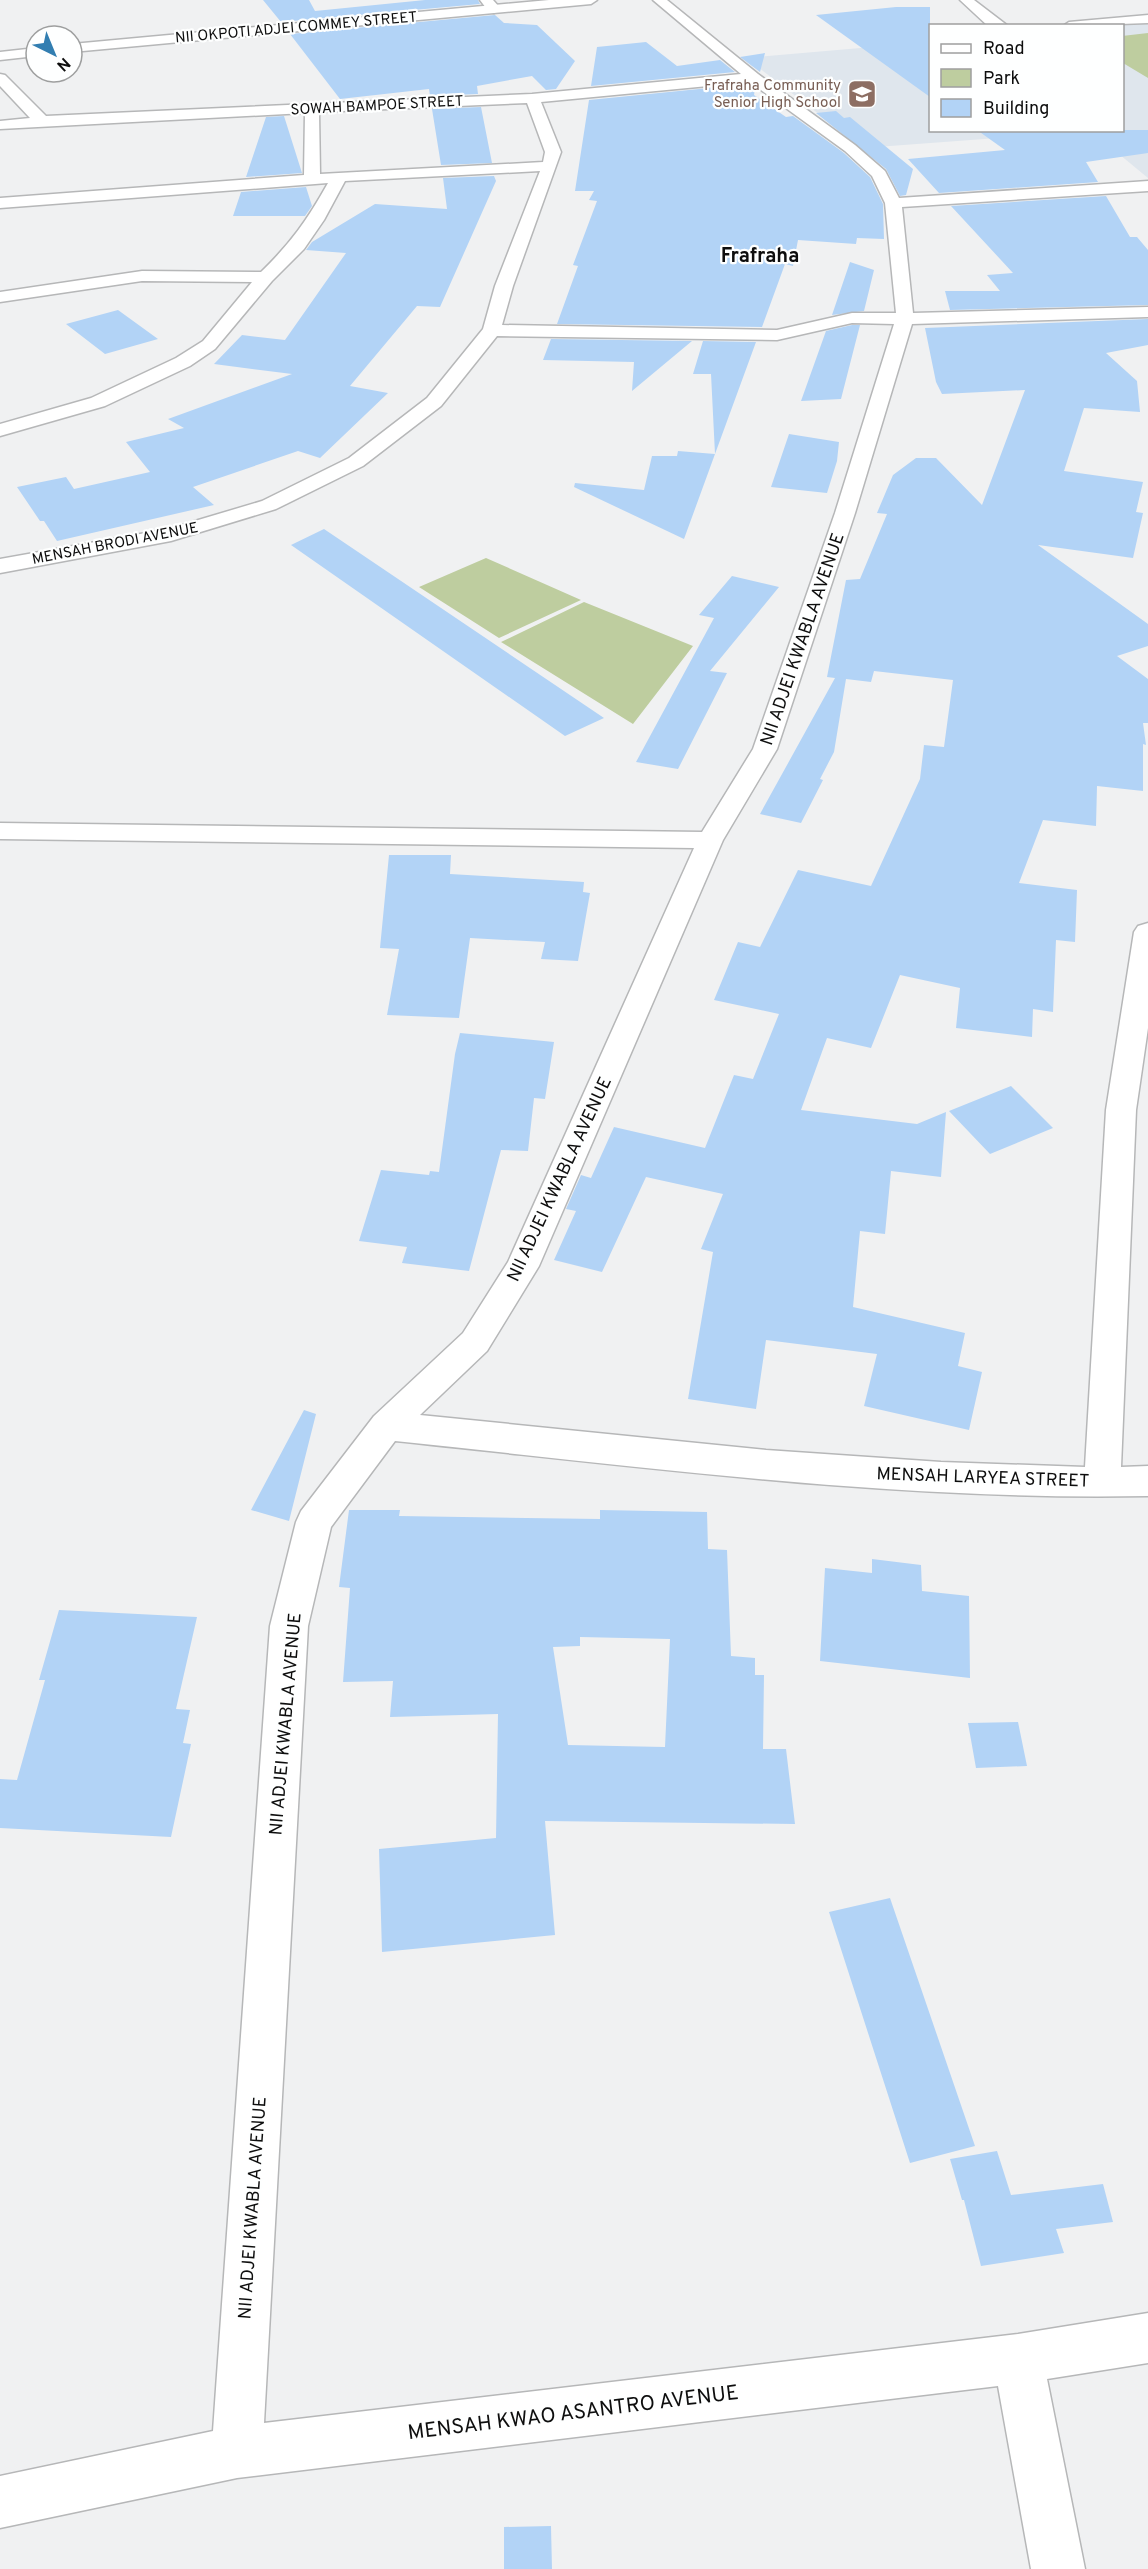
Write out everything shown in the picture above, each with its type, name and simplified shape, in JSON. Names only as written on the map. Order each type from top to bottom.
[{"type":"street","name":"NII OKPOTI ADJEI COMMEY STREET","points":[[84,47],[490,4],[591,0]]},
{"type":"street","name":"NII ADJEI KWABLA AVENUE","points":[[237,2452],[289,1626],[314,1522],[386,1426],[475,1341],[523,1266],[710,840],[765,749],[845,513],[904,318],[893,203],[879,174],[753,77],[659,0]]},
{"type":"street","points":[[966,0],[996,24]]},
{"type":"street","points":[[1092,24],[1148,19]]},
{"type":"street","points":[[0,56],[24,53]]},
{"type":"street","name":"SOWAH BAMPOE STREET","points":[[0,125],[42,121],[532,98],[753,77]]},
{"type":"street","points":[[0,78],[42,121]]},
{"type":"street","name":"MENSAH BRODI AVENUE","points":[[0,566],[171,535],[269,506],[356,462],[425,409],[492,330],[504,286],[550,166],[553,152],[532,98]]},
{"type":"street","points":[[312,108],[312,179]]},
{"type":"street","points":[[0,202],[339,177],[550,166]]},
{"type":"street","points":[[0,430],[56,416],[98,402],[183,362],[209,345],[266,277],[304,237],[339,177]]},
{"type":"street","points":[[893,203],[1148,186]]},
{"type":"street","points":[[0,297],[142,276],[266,277]]},
{"type":"street","points":[[492,330],[777,335],[852,318],[964,319],[1148,312]]},
{"type":"street","points":[[0,831],[710,840]]},
{"type":"street","name":"MENSAH LARYEA STREET","points":[[386,1426],[766,1465],[941,1477],[1102,1482],[1148,932]]},
{"type":"street","points":[[1102,1482],[1148,1481]]},
{"type":"street","name":"MENSAH KWAO ASANTRO AVENUE","points":[[0,2502],[237,2452],[1018,2359],[1148,2338]]},
{"type":"street","points":[[1018,2359],[1058,2569]]},
{"type":"shaded area","name":"Frafraha Community Senior High School","points":[[1148,23],[1148,178],[1092,132],[1124,132],[1124,24]]},
{"type":"shaded area","name":"Frafraha Community Senior High School","points":[[929,42],[929,132],[1078,132],[863,148],[746,58]]},
{"type":"green space","points":[[1148,33],[1148,78],[1124,64],[1124,36]]},
{"type":"green space","points":[[486,558],[581,600],[499,638],[419,587]]},
{"type":"green space","points":[[584,602],[693,646],[633,724],[501,642]]},
{"type":"building","points":[[263,0],[309,0],[315,11],[425,0],[478,0],[480,4],[281,22]]},
{"type":"building","points":[[896,7],[930,7],[929,96],[816,15]]},
{"type":"building","points":[[495,15],[504,23],[537,25],[575,61],[556,89],[546,90],[532,76],[477,86],[478,94],[430,96],[429,89],[340,99],[290,34]]},
{"type":"building","points":[[646,42],[677,66],[720,60],[735,72],[591,86],[597,47]]},
{"type":"building","points":[[765,53],[760,72],[740,57]]},
{"type":"building","points":[[749,84],[755,89],[754,95],[786,117],[793,116],[844,153],[870,177],[883,204],[884,239],[857,238],[856,244],[798,240],[793,266],[785,264],[762,327],[557,324],[578,266],[573,265],[597,201],[589,200],[594,191],[575,191],[589,100]]},
{"type":"building","points":[[481,107],[492,163],[441,165],[432,109]]},
{"type":"building","points":[[836,111],[844,118],[850,117],[913,169],[906,195],[900,196],[886,169],[816,113]]},
{"type":"building","points":[[284,116],[302,173],[246,177],[266,117]]},
{"type":"building","points":[[1148,130],[1148,153],[1086,162],[1098,182],[939,193],[908,159],[1005,150],[980,132]]},
{"type":"building","points":[[494,176],[496,181],[440,307],[417,306],[350,386],[388,393],[320,458],[298,451],[193,487],[214,505],[57,541],[44,521],[40,521],[17,487],[66,477],[74,489],[150,472],[126,442],[184,428],[168,419],[292,374],[214,364],[242,335],[285,340],[346,253],[306,250],[312,242],[375,204],[447,209],[443,178]]},
{"type":"building","points":[[306,187],[312,206],[305,216],[233,216],[241,192]]},
{"type":"building","points":[[1106,196],[1130,237],[1137,237],[1148,250],[1148,305],[950,310],[945,291],[1000,291],[987,275],[1013,273],[951,206]]},
{"type":"building","points":[[850,262],[874,270],[864,311],[832,315]]},
{"type":"building","points":[[118,310],[158,339],[105,354],[66,324]]},
{"type":"building","points":[[1148,319],[1148,345],[1106,353],[1137,381],[1140,412],[1084,408],[1064,471],[1143,482],[1136,512],[1143,513],[1133,558],[1038,545],[1148,624],[1148,646],[1117,656],[1148,679],[1148,723],[1143,723],[1146,745],[1143,744],[1143,791],[1097,786],[1096,826],[1043,820],[1019,883],[1077,890],[1075,942],[1056,940],[1053,1012],[1033,1009],[1032,1037],[956,1028],[960,988],[900,975],[871,1048],[827,1038],[801,1110],[917,1124],[946,1112],[941,1177],[891,1171],[885,1234],[860,1231],[853,1307],[965,1333],[958,1366],[982,1372],[969,1430],[864,1406],[877,1354],[766,1340],[756,1409],[688,1399],[713,1252],[701,1249],[723,1194],[646,1177],[602,1272],[554,1260],[576,1211],[566,1209],[581,1175],[591,1178],[614,1127],[705,1148],[734,1075],[753,1079],[779,1014],[714,1000],[738,942],[760,947],[798,870],[871,886],[920,779],[924,745],[944,747],[953,680],[874,671],[871,682],[846,679],[834,752],[820,779],[823,780],[801,823],[760,814],[835,678],[827,677],[846,580],[860,579],[887,514],[877,513],[893,475],[916,458],[936,458],[982,505],[1025,390],[942,394],[936,382],[925,328]]},
{"type":"building","points":[[860,325],[841,399],[801,401],[826,331]]},
{"type":"building","points":[[551,339],[692,341],[632,391],[634,362],[543,360]]},
{"type":"building","points":[[703,341],[756,342],[715,454],[711,374],[693,374]]},
{"type":"building","points":[[789,434],[839,442],[837,461],[827,493],[771,487]]},
{"type":"building","points":[[678,451],[715,454],[684,539],[574,487],[575,483],[644,490],[652,456],[677,456]]},
{"type":"building","points":[[324,529],[604,718],[565,736],[291,545]]},
{"type":"building","points":[[732,576],[779,587],[710,671],[727,673],[678,769],[636,762],[714,618],[699,615]]},
{"type":"building","points":[[389,855],[451,855],[450,874],[584,882],[583,892],[590,893],[578,961],[541,959],[545,942],[470,938],[459,1018],[387,1015],[399,949],[380,948]]},
{"type":"building","points":[[460,1033],[554,1042],[545,1099],[534,1098],[528,1151],[501,1150],[469,1271],[402,1263],[407,1247],[359,1241],[381,1170],[429,1175],[430,1171],[439,1172],[455,1054]]},
{"type":"building","points":[[1011,1086],[1053,1128],[990,1154],[949,1111]]},
{"type":"building","points":[[304,1410],[316,1414],[289,1521],[251,1510]]},
{"type":"building","points":[[349,1510],[400,1510],[399,1516],[600,1519],[600,1510],[707,1512],[708,1549],[727,1550],[731,1656],[755,1658],[755,1675],[764,1675],[763,1749],[786,1749],[795,1824],[545,1821],[555,1935],[382,1952],[379,1849],[496,1838],[498,1714],[390,1717],[393,1681],[343,1682],[350,1588],[339,1587]],"holes":[[[580,1637],[670,1639],[665,1747],[568,1745],[553,1647],[580,1646]]]},
{"type":"building","points":[[872,1559],[921,1565],[922,1591],[969,1596],[970,1678],[820,1661],[825,1568],[872,1573]]},
{"type":"building","points":[[59,1610],[197,1617],[176,1709],[190,1710],[183,1743],[191,1744],[171,1837],[0,1828],[0,1779],[17,1780],[45,1680],[39,1680]]},
{"type":"building","points":[[1018,1722],[1027,1766],[976,1768],[968,1723]]},
{"type":"building","points":[[890,1898],[975,2146],[910,2163],[829,1912]]},
{"type":"building","points":[[997,2151],[1011,2195],[1103,2184],[1113,2222],[1056,2229],[1064,2253],[981,2266],[964,2200],[962,2200],[950,2159]]},
{"type":"building","points":[[551,2526],[552,2569],[504,2569],[504,2527]]},
{"type":"place","name":"Frafraha Community Senior High School","points":[[862,94]]},
{"type":"district","name":"Frafraha","points":[[760,255]]}]
